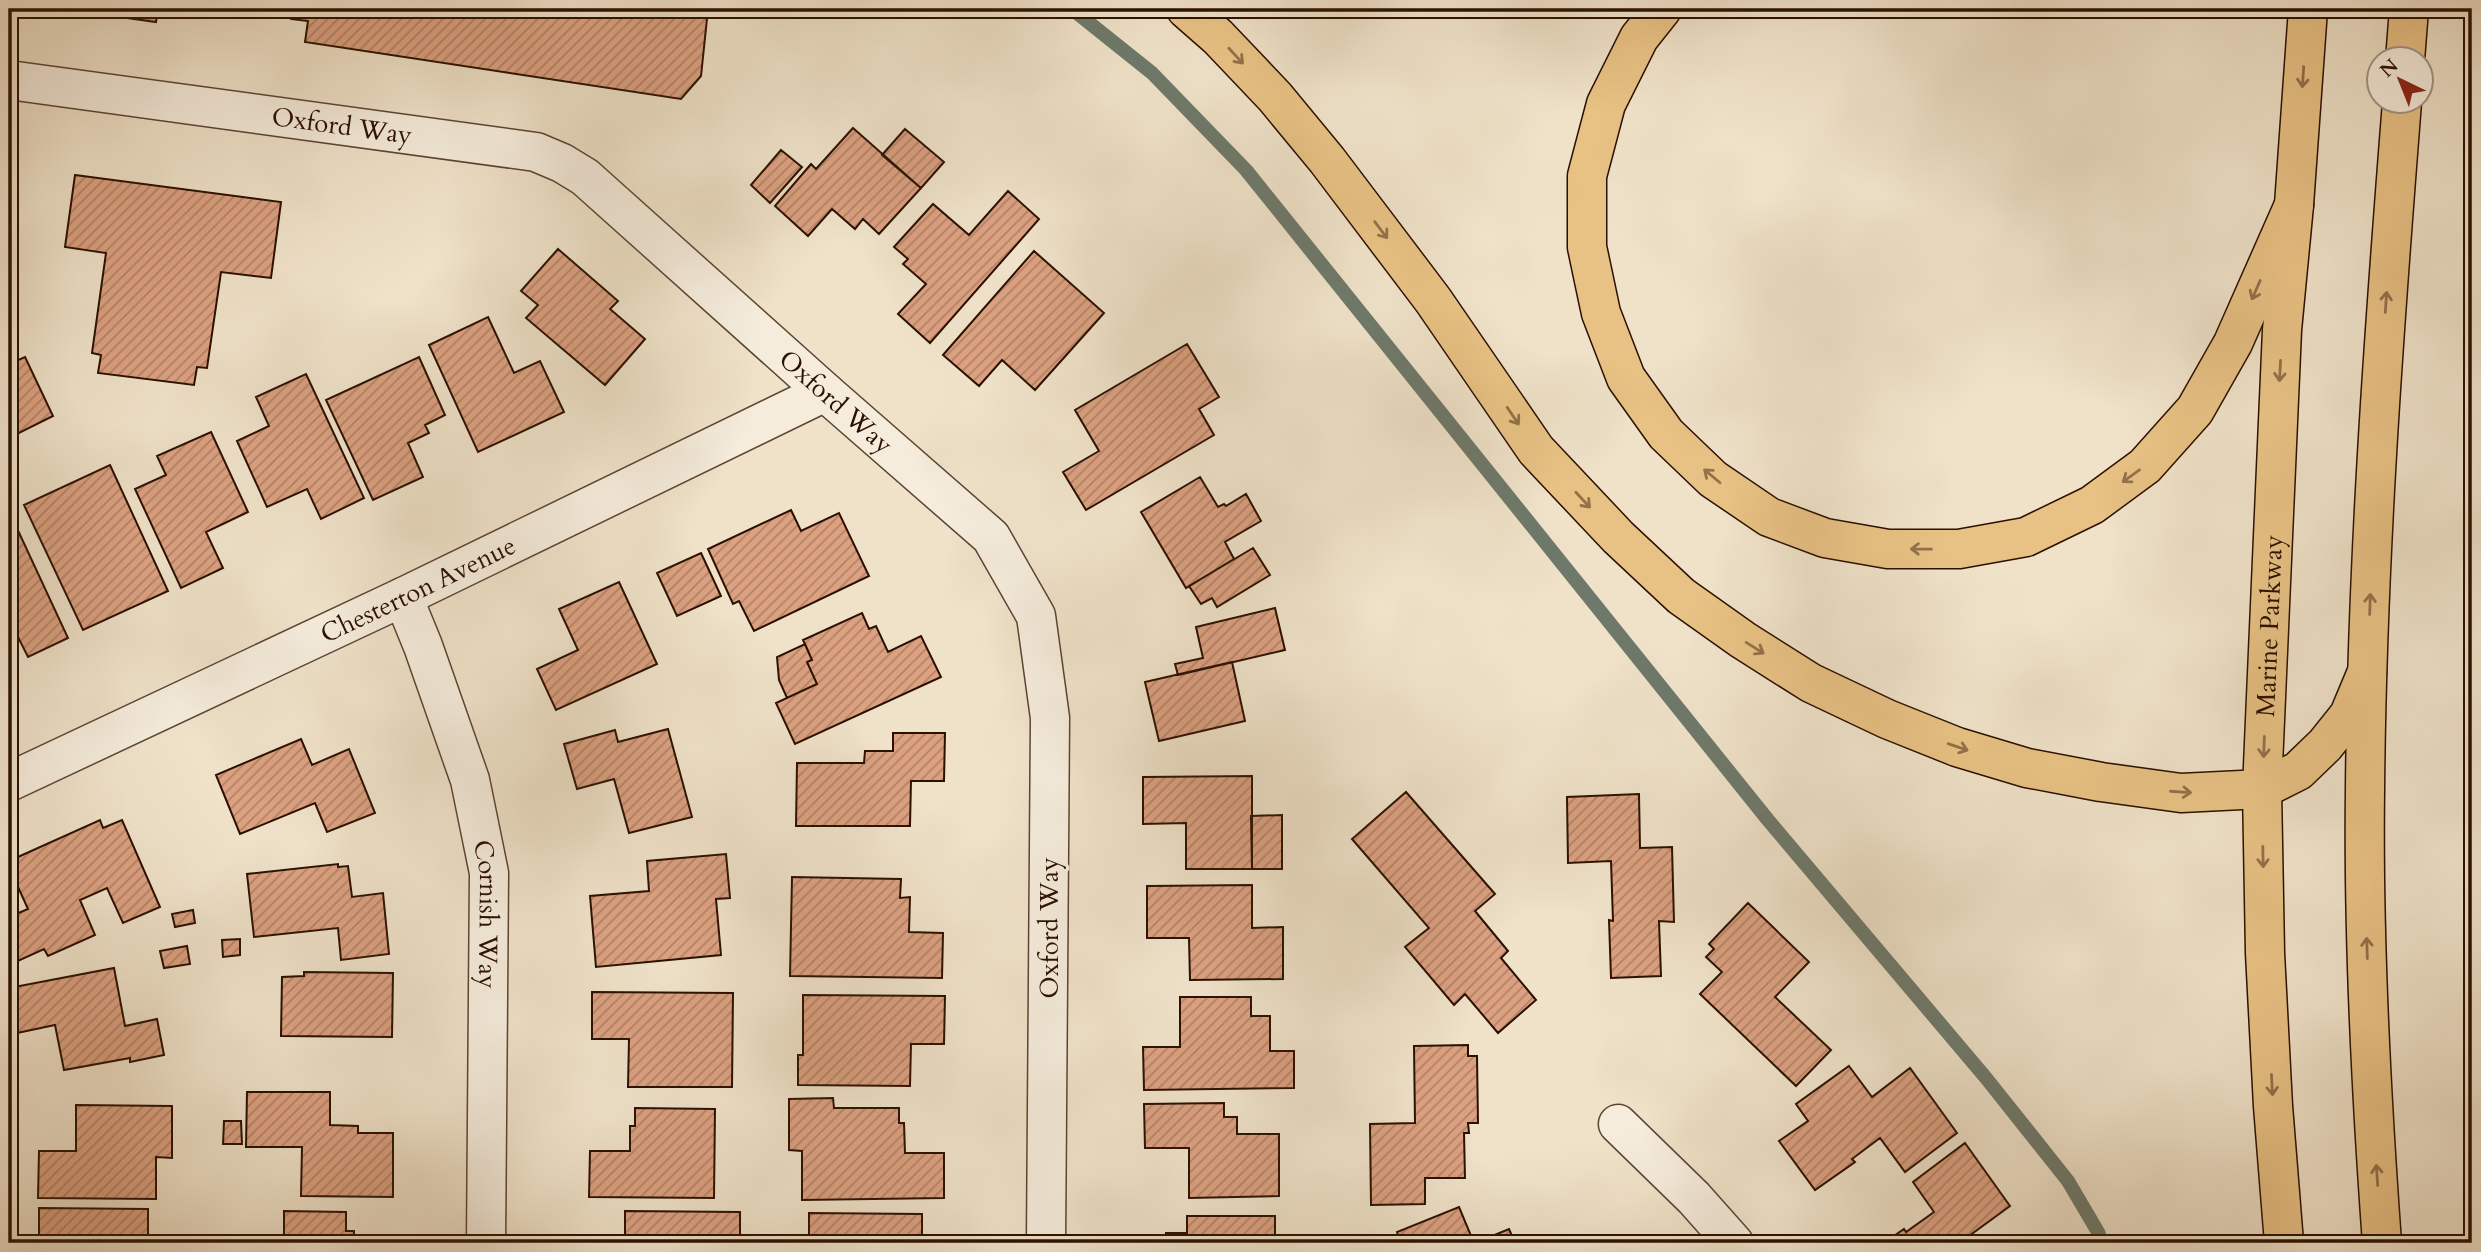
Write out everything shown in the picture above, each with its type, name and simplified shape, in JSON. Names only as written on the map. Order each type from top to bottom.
[{"type":"main road","points":[[1186,9],[1228,47],[1275,97],[1327,160],[1433,300],[1536,450],[1618,537],[1681,596],[1811,683],[1886,719],[1957,747],[2027,768],[2181,793],[2262,789],[2298,771],[2325,745],[2349,715],[2367,672]]},
{"type":"main road","points":[[1661,9],[1639,38],[1606,104],[1587,176],[1587,247],[1601,313],[1626,377],[1666,434],[1713,479],[1769,517],[1825,538],[1888,549],[1959,549],[2026,537],[2092,505],[2145,466],[2195,410],[2233,343],[2294,205]]},
{"type":"main road","name":"Marine Parkway","points":[[2284,1243],[2265,953],[2262,789],[2282,330],[2308,9]]},
{"type":"main road","points":[[2406,46],[2409,9]]},
{"type":"main road","points":[[2382,1243],[2369,1030],[2366,922],[2367,672],[2381,370],[2401,116]]},
{"type":"street","name":"Oxford Way","points":[[9,80],[536,152],[585,177],[991,537],[1035,616],[1050,718],[1046,1243]]},
{"type":"street","name":"Chesterton Avenue","points":[[9,782],[403,597],[825,392]]},
{"type":"street","name":"Cornish Way","points":[[403,597],[424,646],[470,780],[489,873],[486,1243]]},
{"type":"street","points":[[1618,1124],[1694,1198],[1734,1243]]},
{"type":"building","points":[[63,9],[158,9],[156,22]]},
{"type":"building","points":[[293,9],[708,9],[701,76],[681,99],[305,42],[308,21],[291,19]]},
{"type":"building","points":[[853,128],[921,188],[879,234],[863,219],[855,229],[832,209],[808,236],[775,206],[811,164],[816,169]]},
{"type":"building","points":[[905,129],[944,162],[921,188],[882,155]]},
{"type":"building","points":[[781,150],[802,167],[770,203],[751,185]]},
{"type":"building","points":[[75,175],[281,202],[271,278],[221,272],[207,368],[197,367],[194,385],[98,373],[101,355],[92,353],[106,253],[65,247]]},
{"type":"building","points":[[1008,191],[1039,219],[930,343],[898,314],[926,284],[903,264],[908,259],[894,247],[933,204],[969,235]]},
{"type":"building","points":[[558,249],[618,301],[610,309],[645,339],[605,385],[526,318],[538,305],[521,291]]},
{"type":"building","points":[[1034,251],[1104,313],[1035,390],[1002,360],[979,386],[943,355]]},
{"type":"building","points":[[488,317],[514,373],[540,361],[564,412],[478,452],[429,345]]},
{"type":"building","points":[[1187,344],[1219,397],[1199,409],[1214,435],[1086,510],[1063,472],[1099,451],[1075,410]]},
{"type":"building","points":[[25,357],[53,416],[9,438],[9,364]]},
{"type":"building","points":[[419,357],[445,415],[425,425],[429,433],[408,443],[423,477],[373,500],[326,400]]},
{"type":"building","points":[[306,374],[364,498],[321,519],[307,489],[267,507],[237,441],[269,426],[256,397]]},
{"type":"building","points":[[211,432],[248,512],[206,532],[223,568],[181,588],[135,489],[166,475],[157,456]]},
{"type":"building","points":[[110,465],[168,591],[83,630],[24,505]]},
{"type":"building","points":[[1200,477],[1218,507],[1224,504],[1226,506],[1246,494],[1261,521],[1225,542],[1234,559],[1186,588],[1141,512]]},
{"type":"building","points":[[791,510],[801,531],[839,513],[869,576],[754,631],[739,601],[733,604],[708,549]]},
{"type":"building","points":[[15,524],[68,638],[28,657],[11,623],[9,624],[9,527]]},
{"type":"building","points":[[1253,548],[1270,575],[1217,607],[1212,598],[1201,604],[1189,586]]},
{"type":"building","points":[[701,553],[721,596],[677,616],[657,573]]},
{"type":"building","points":[[619,582],[657,664],[556,710],[537,669],[578,650],[559,609]]},
{"type":"building","points":[[1275,608],[1285,650],[1178,675],[1175,664],[1203,658],[1196,627]]},
{"type":"building","points":[[862,613],[869,629],[876,626],[888,652],[921,636],[941,677],[795,744],[776,703],[817,684],[807,662],[812,660],[803,640]]},
{"type":"building","points":[[805,644],[812,660],[807,662],[817,684],[787,698],[779,680],[777,657]]},
{"type":"building","points":[[1232,662],[1245,721],[1159,741],[1145,682]]},
{"type":"building","points":[[668,729],[692,817],[629,833],[614,779],[577,789],[564,744],[615,730],[618,742]]},
{"type":"building","points":[[893,733],[945,733],[944,781],[911,781],[910,826],[796,826],[797,763],[864,763],[865,751],[893,751]]},
{"type":"building","points":[[301,739],[312,765],[349,749],[375,813],[327,832],[315,803],[240,834],[216,775]]},
{"type":"building","points":[[1252,776],[1252,869],[1186,869],[1186,823],[1143,824],[1143,777]]},
{"type":"building","points":[[1406,792],[1495,894],[1475,911],[1508,951],[1501,958],[1536,1000],[1498,1033],[1465,994],[1454,1005],[1405,947],[1429,928],[1352,839]]},
{"type":"building","points":[[1639,794],[1640,848],[1672,847],[1674,922],[1659,921],[1661,976],[1611,978],[1611,861],[1568,863],[1567,797]]},
{"type":"building","points":[[1282,815],[1282,869],[1252,869],[1251,816]]},
{"type":"building","points":[[100,820],[103,828],[122,820],[160,907],[123,923],[107,888],[80,900],[95,935],[48,956],[44,949],[9,965],[9,917],[28,909],[9,867],[9,861]]},
{"type":"building","points":[[726,854],[730,898],[716,899],[721,955],[596,967],[590,896],[649,891],[647,861]]},
{"type":"building","points":[[338,864],[338,867],[348,866],[352,897],[383,893],[389,954],[341,960],[338,928],[254,937],[247,874]]},
{"type":"building","points":[[792,877],[901,879],[900,898],[910,897],[909,932],[943,933],[942,978],[790,976]]},
{"type":"building","points":[[1252,885],[1252,928],[1283,927],[1283,979],[1190,980],[1189,938],[1147,938],[1147,886]]},
{"type":"building","points":[[1748,903],[1809,962],[1775,997],[1831,1050],[1796,1086],[1700,994],[1722,972],[1706,957],[1714,949],[1709,944]]},
{"type":"building","points":[[193,910],[195,923],[175,927],[172,914]]},
{"type":"building","points":[[240,939],[240,955],[223,957],[222,940]]},
{"type":"building","points":[[187,946],[190,964],[164,968],[160,951]]},
{"type":"building","points":[[114,968],[125,1026],[157,1019],[164,1055],[64,1070],[55,1025],[17,1033],[9,988]]},
{"type":"building","points":[[304,972],[393,973],[392,1037],[281,1036],[282,977],[304,976]]},
{"type":"building","points":[[592,992],[733,993],[732,1087],[628,1087],[629,1039],[592,1039]]},
{"type":"building","points":[[803,995],[945,996],[944,1044],[911,1044],[910,1086],[798,1085],[798,1055],[803,1055]]},
{"type":"building","points":[[1180,997],[1251,997],[1251,1016],[1270,1016],[1270,1051],[1294,1051],[1294,1088],[1144,1090],[1143,1047],[1180,1047]]},
{"type":"building","points":[[1468,1045],[1468,1056],[1477,1056],[1478,1123],[1468,1123],[1469,1133],[1464,1133],[1465,1178],[1425,1178],[1425,1204],[1371,1205],[1370,1124],[1415,1123],[1414,1046]]},
{"type":"building","points":[[1849,1066],[1872,1097],[1910,1068],[1957,1133],[1905,1172],[1880,1138],[1852,1159],[1855,1162],[1815,1190],[1779,1141],[1808,1121],[1796,1104]]},
{"type":"building","points":[[247,1092],[330,1092],[330,1125],[358,1126],[358,1133],[393,1133],[393,1197],[301,1196],[302,1147],[246,1147]]},
{"type":"building","points":[[833,1098],[834,1108],[899,1108],[899,1123],[904,1123],[905,1153],[944,1153],[944,1198],[802,1200],[802,1151],[789,1150],[789,1099]]},
{"type":"building","points":[[1224,1103],[1224,1117],[1237,1117],[1237,1134],[1279,1134],[1279,1196],[1189,1198],[1189,1148],[1145,1148],[1144,1104]]},
{"type":"building","points":[[76,1105],[172,1106],[172,1158],[156,1157],[156,1199],[38,1198],[39,1151],[76,1151]]},
{"type":"building","points":[[635,1108],[715,1109],[714,1198],[589,1197],[590,1151],[630,1151],[630,1126],[635,1126]]},
{"type":"building","points":[[224,1121],[241,1121],[242,1144],[223,1144]]},
{"type":"building","points":[[1965,1143],[2010,1206],[1969,1236],[1974,1243],[1884,1243],[1904,1229],[1906,1232],[1934,1212],[1913,1182]]},
{"type":"building","points":[[1459,1207],[1474,1243],[1401,1243],[1397,1232]]},
{"type":"building","points":[[39,1208],[148,1209],[148,1243],[39,1243]]},
{"type":"building","points":[[284,1211],[346,1212],[346,1231],[354,1231],[354,1243],[284,1243]]},
{"type":"building","points":[[625,1211],[740,1212],[740,1243],[625,1243]]},
{"type":"building","points":[[809,1213],[922,1214],[922,1243],[809,1243]]},
{"type":"building","points":[[1187,1216],[1275,1216],[1275,1243],[1166,1243],[1166,1233],[1187,1233]]},
{"type":"building","points":[[1509,1229],[1515,1243],[1475,1243]]},
{"type":"waterway","points":[[1072,9],[1152,73],[1246,170],[1768,820],[1986,1078],[2068,1181],[2102,1243]]}]
